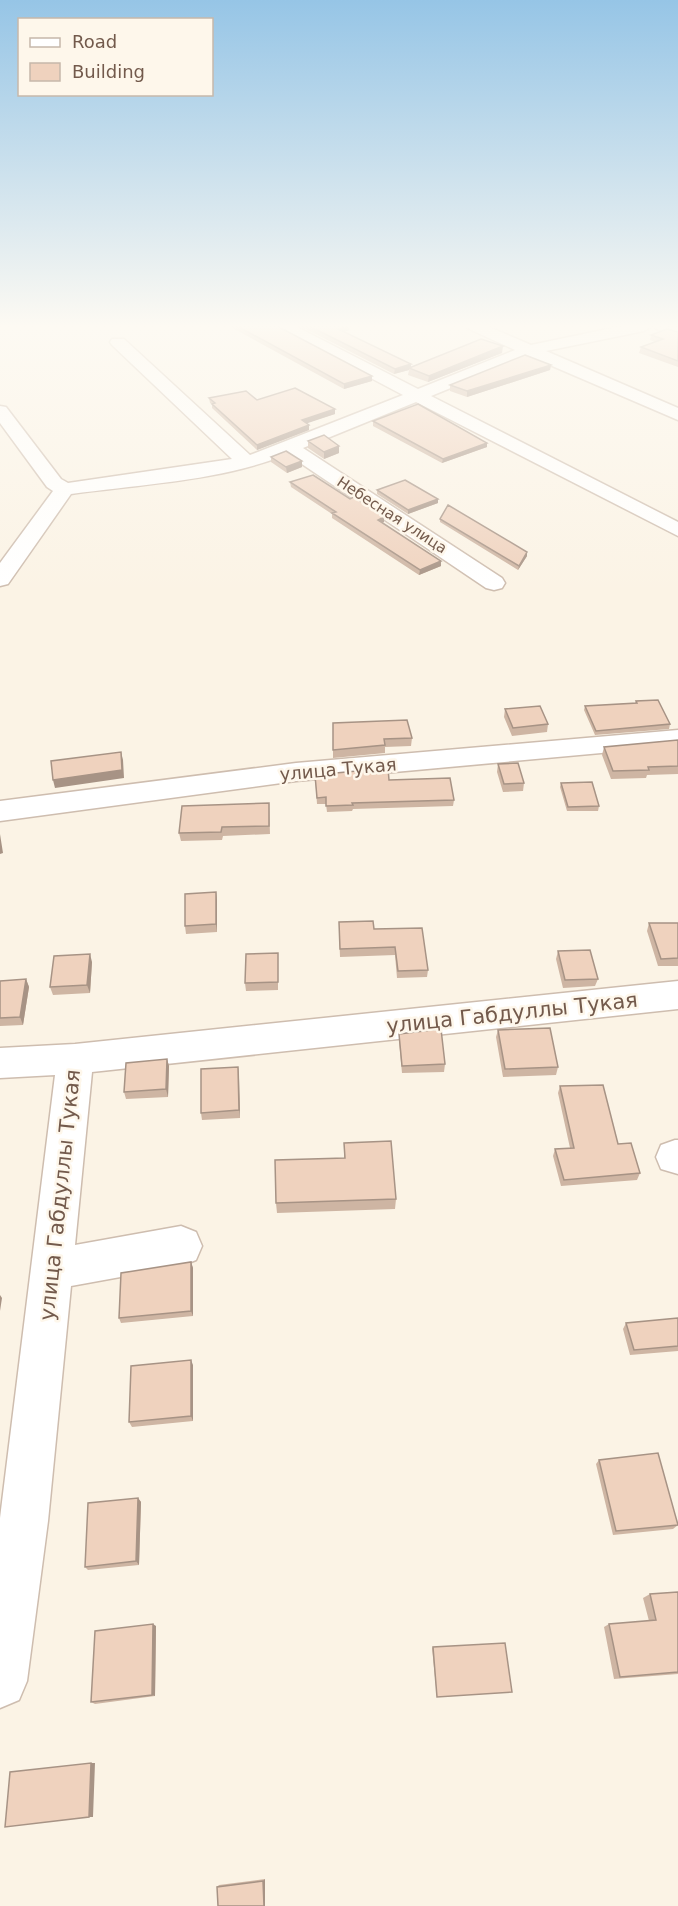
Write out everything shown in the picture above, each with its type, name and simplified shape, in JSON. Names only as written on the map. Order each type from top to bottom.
[{"type":"street","points":[[3,415],[54,483],[64,489],[246,462],[368,415]]},
{"type":"street","points":[[196,415],[246,462]]},
{"type":"street","points":[[456,415],[678,530]]},
{"type":"street","name":"Небесная улица","points":[[289,447],[494,583]]},
{"type":"street","points":[[0,579],[64,489]]},
{"type":"street","name":"улица Тукая","points":[[0,811],[296,772],[678,738]]},
{"type":"street","name":"улица Габдуллы Тукая","points":[[0,1681],[12,1523],[51,1269],[75,1059],[678,995]]},
{"type":"street","points":[[0,1063],[75,1059]]},
{"type":"street","points":[[51,1269],[181,1246]]},
{"type":"building","points":[[224,415],[317,415],[302,420],[309,425],[257,445]]},
{"type":"building","points":[[389,415],[437,415],[487,443],[443,459],[373,421]]},
{"type":"building","points":[[324,435],[339,446],[324,452],[308,441]]},
{"type":"building","points":[[286,451],[302,461],[286,467],[271,457]]},
{"type":"building","points":[[313,475],[350,499],[354,497],[384,517],[378,520],[441,561],[420,570],[332,513],[336,512],[290,482]]},
{"type":"building","points":[[405,480],[438,499],[408,510],[377,490]]},
{"type":"building","points":[[448,505],[527,552],[519,566],[440,519]]},
{"type":"building","points":[[658,700],[670,724],[596,731],[585,706],[637,703],[636,701]]},
{"type":"building","points":[[540,706],[548,724],[513,728],[505,709]]},
{"type":"building","points":[[407,720],[412,738],[384,739],[385,745],[333,750],[333,723]]},
{"type":"building","points":[[678,740],[678,766],[648,767],[649,770],[613,771],[604,747]]},
{"type":"building","points":[[121,752],[122,770],[53,780],[51,761]]},
{"type":"building","points":[[518,763],[524,783],[504,784],[498,764]]},
{"type":"building","points":[[388,768],[389,780],[450,778],[454,800],[326,806],[326,797],[317,798],[315,775]]},
{"type":"building","points":[[592,782],[599,806],[568,807],[561,783]]},
{"type":"building","points":[[269,803],[269,826],[222,827],[221,832],[179,833],[182,806]]},
{"type":"building","points":[[216,892],[216,924],[185,926],[185,894]]},
{"type":"building","points":[[373,921],[374,929],[422,928],[428,970],[398,971],[395,947],[340,949],[339,922]]},
{"type":"building","points":[[649,923],[678,923],[678,958],[661,959]]},
{"type":"building","points":[[590,950],[598,979],[565,980],[558,951]]},
{"type":"building","points":[[278,953],[278,982],[245,983],[246,954]]},
{"type":"building","points":[[90,954],[87,985],[50,987],[54,956]]},
{"type":"building","points":[[26,979],[20,1017],[0,1018],[0,981]]},
{"type":"building","points":[[550,1028],[558,1067],[505,1069],[498,1030]]},
{"type":"building","points":[[441,1029],[445,1064],[402,1066],[399,1034]]},
{"type":"building","points":[[167,1059],[166,1089],[124,1092],[126,1063]]},
{"type":"building","points":[[238,1067],[239,1110],[201,1113],[201,1069]]},
{"type":"building","points":[[603,1085],[618,1144],[631,1143],[640,1173],[564,1180],[555,1149],[574,1148],[560,1086]]},
{"type":"building","points":[[391,1141],[396,1199],[276,1203],[275,1160],[345,1158],[344,1143]]},
{"type":"building","points":[[191,1262],[191,1311],[119,1318],[121,1273]]},
{"type":"building","points":[[678,1318],[678,1346],[634,1350],[626,1323]]},
{"type":"building","points":[[191,1360],[191,1416],[129,1422],[131,1366]]},
{"type":"building","points":[[658,1453],[678,1525],[616,1531],[599,1460]]},
{"type":"building","points":[[138,1498],[136,1561],[85,1567],[88,1503]]},
{"type":"building","points":[[678,1592],[678,1672],[620,1677],[609,1624],[656,1620],[650,1594]]},
{"type":"building","points":[[153,1624],[152,1695],[91,1702],[95,1631]]},
{"type":"building","points":[[505,1643],[512,1692],[437,1697],[433,1647]]},
{"type":"building","points":[[91,1763],[89,1817],[5,1827],[10,1772]]},
{"type":"building","points":[[263,1881],[264,1906],[218,1906],[217,1887]]}]
